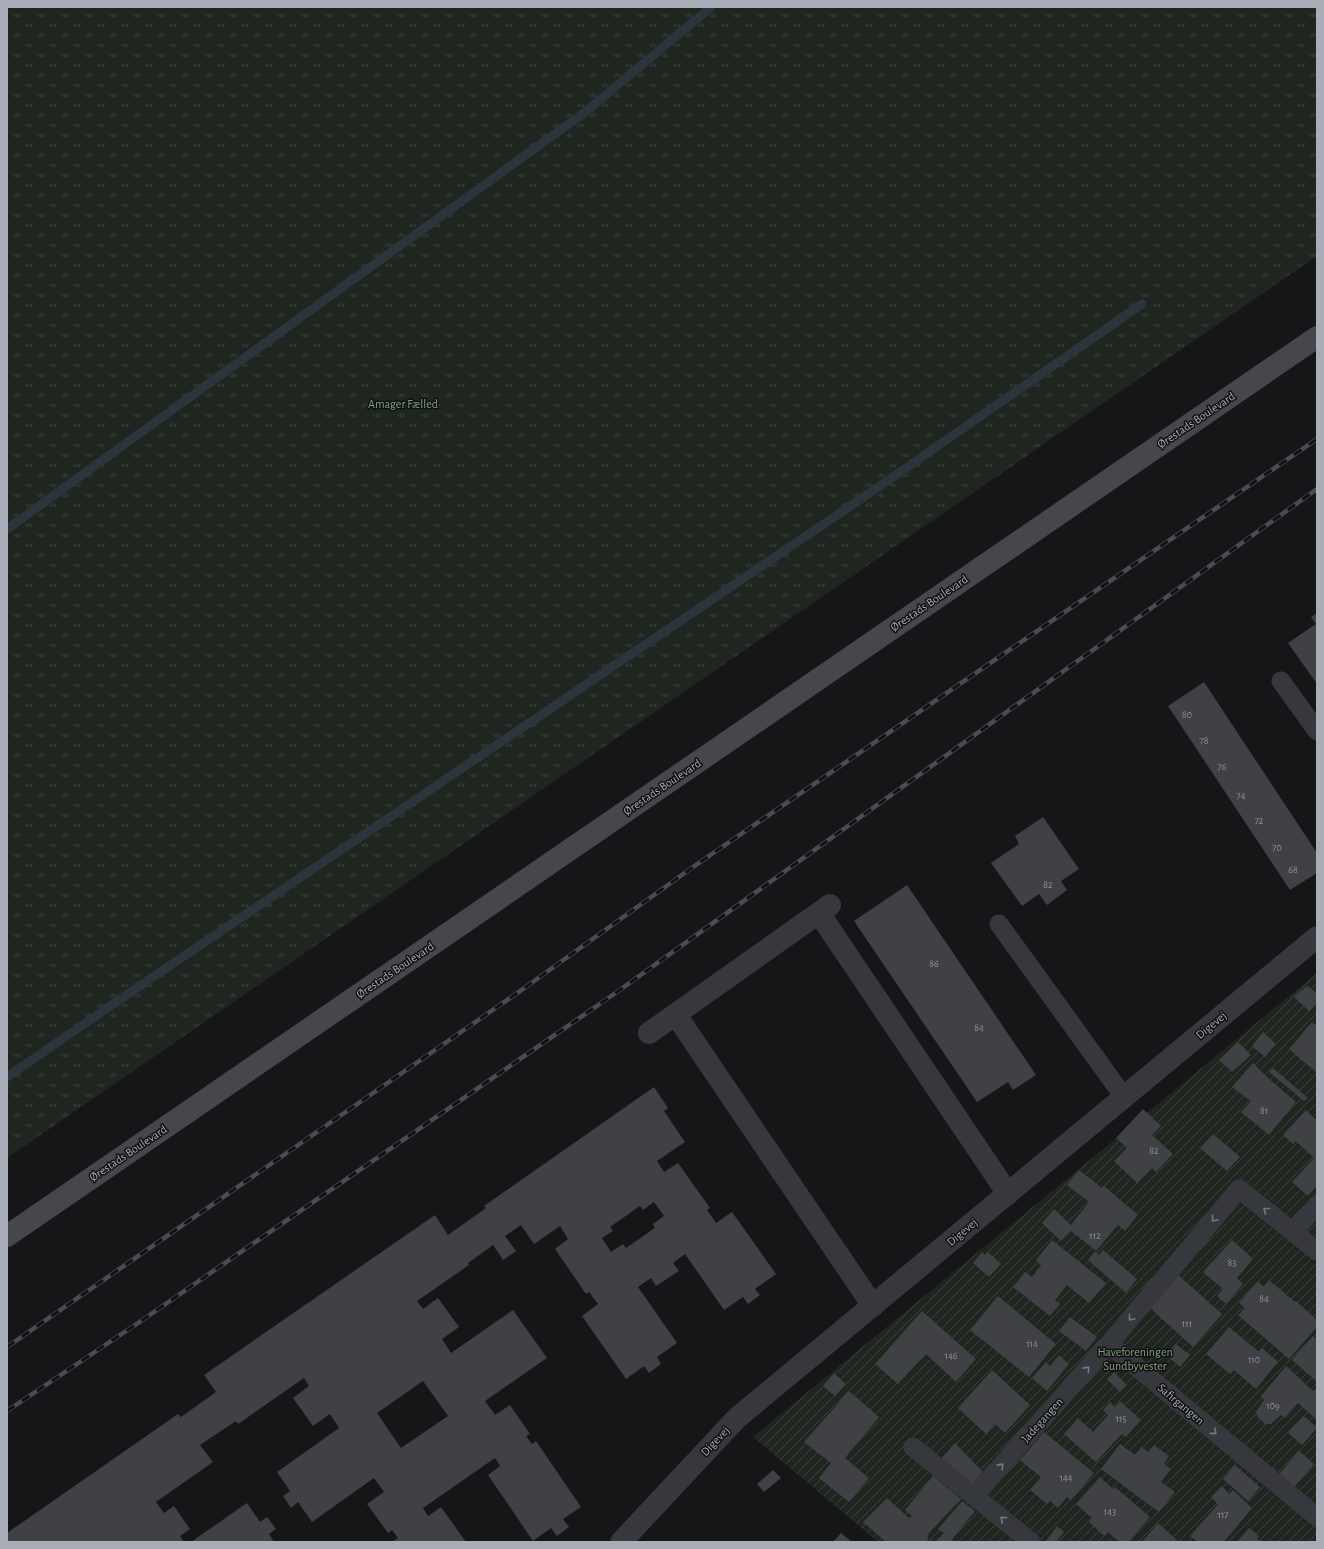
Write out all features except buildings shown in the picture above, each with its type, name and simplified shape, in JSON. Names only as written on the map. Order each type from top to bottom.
[{"type":"street","name":"Ørestads Boulevard","points":[[7,1236],[1317,337]]},
{"type":"street","points":[[649,1033],[824,909],[1008,1194]]},
{"type":"street","name":"Digevej","points":[[621,1542],[737,1418],[1317,937]]},
{"type":"street","points":[[676,1015],[873,1306]]},
{"type":"lane","points":[[1281,681],[1317,732]]},
{"type":"lane","points":[[999,924],[1124,1097]]},
{"type":"lane","points":[[1109,1344],[1239,1189],[1294,1231],[1317,1251]]},
{"type":"lane","points":[[1294,1231],[1317,1205]]},
{"type":"lane","name":"Jadegangen","points":[[975,1495],[1109,1344]]},
{"type":"lane","name":"Safirgangen","points":[[1109,1344],[1317,1517]]},
{"type":"lane","points":[[913,1447],[975,1495],[1031,1542]]},
{"type":"green space","name":"Amager Fælled","points":[[7,7],[1317,7],[1317,256],[7,1158]]},
{"type":"green space","name":"Haveforeningen Sundbyvester","points":[[1317,973],[1317,1542],[878,1542],[753,1437]]},
{"type":"waterway","points":[[7,529],[584,113],[711,7]]},
{"type":"waterway","points":[[7,1077],[880,486],[1142,304]]},
{"type":"railway","points":[[7,1347],[523,989],[693,867],[1317,439]]},
{"type":"railway","points":[[7,1411],[141,1321],[617,992],[1317,489]]}]
